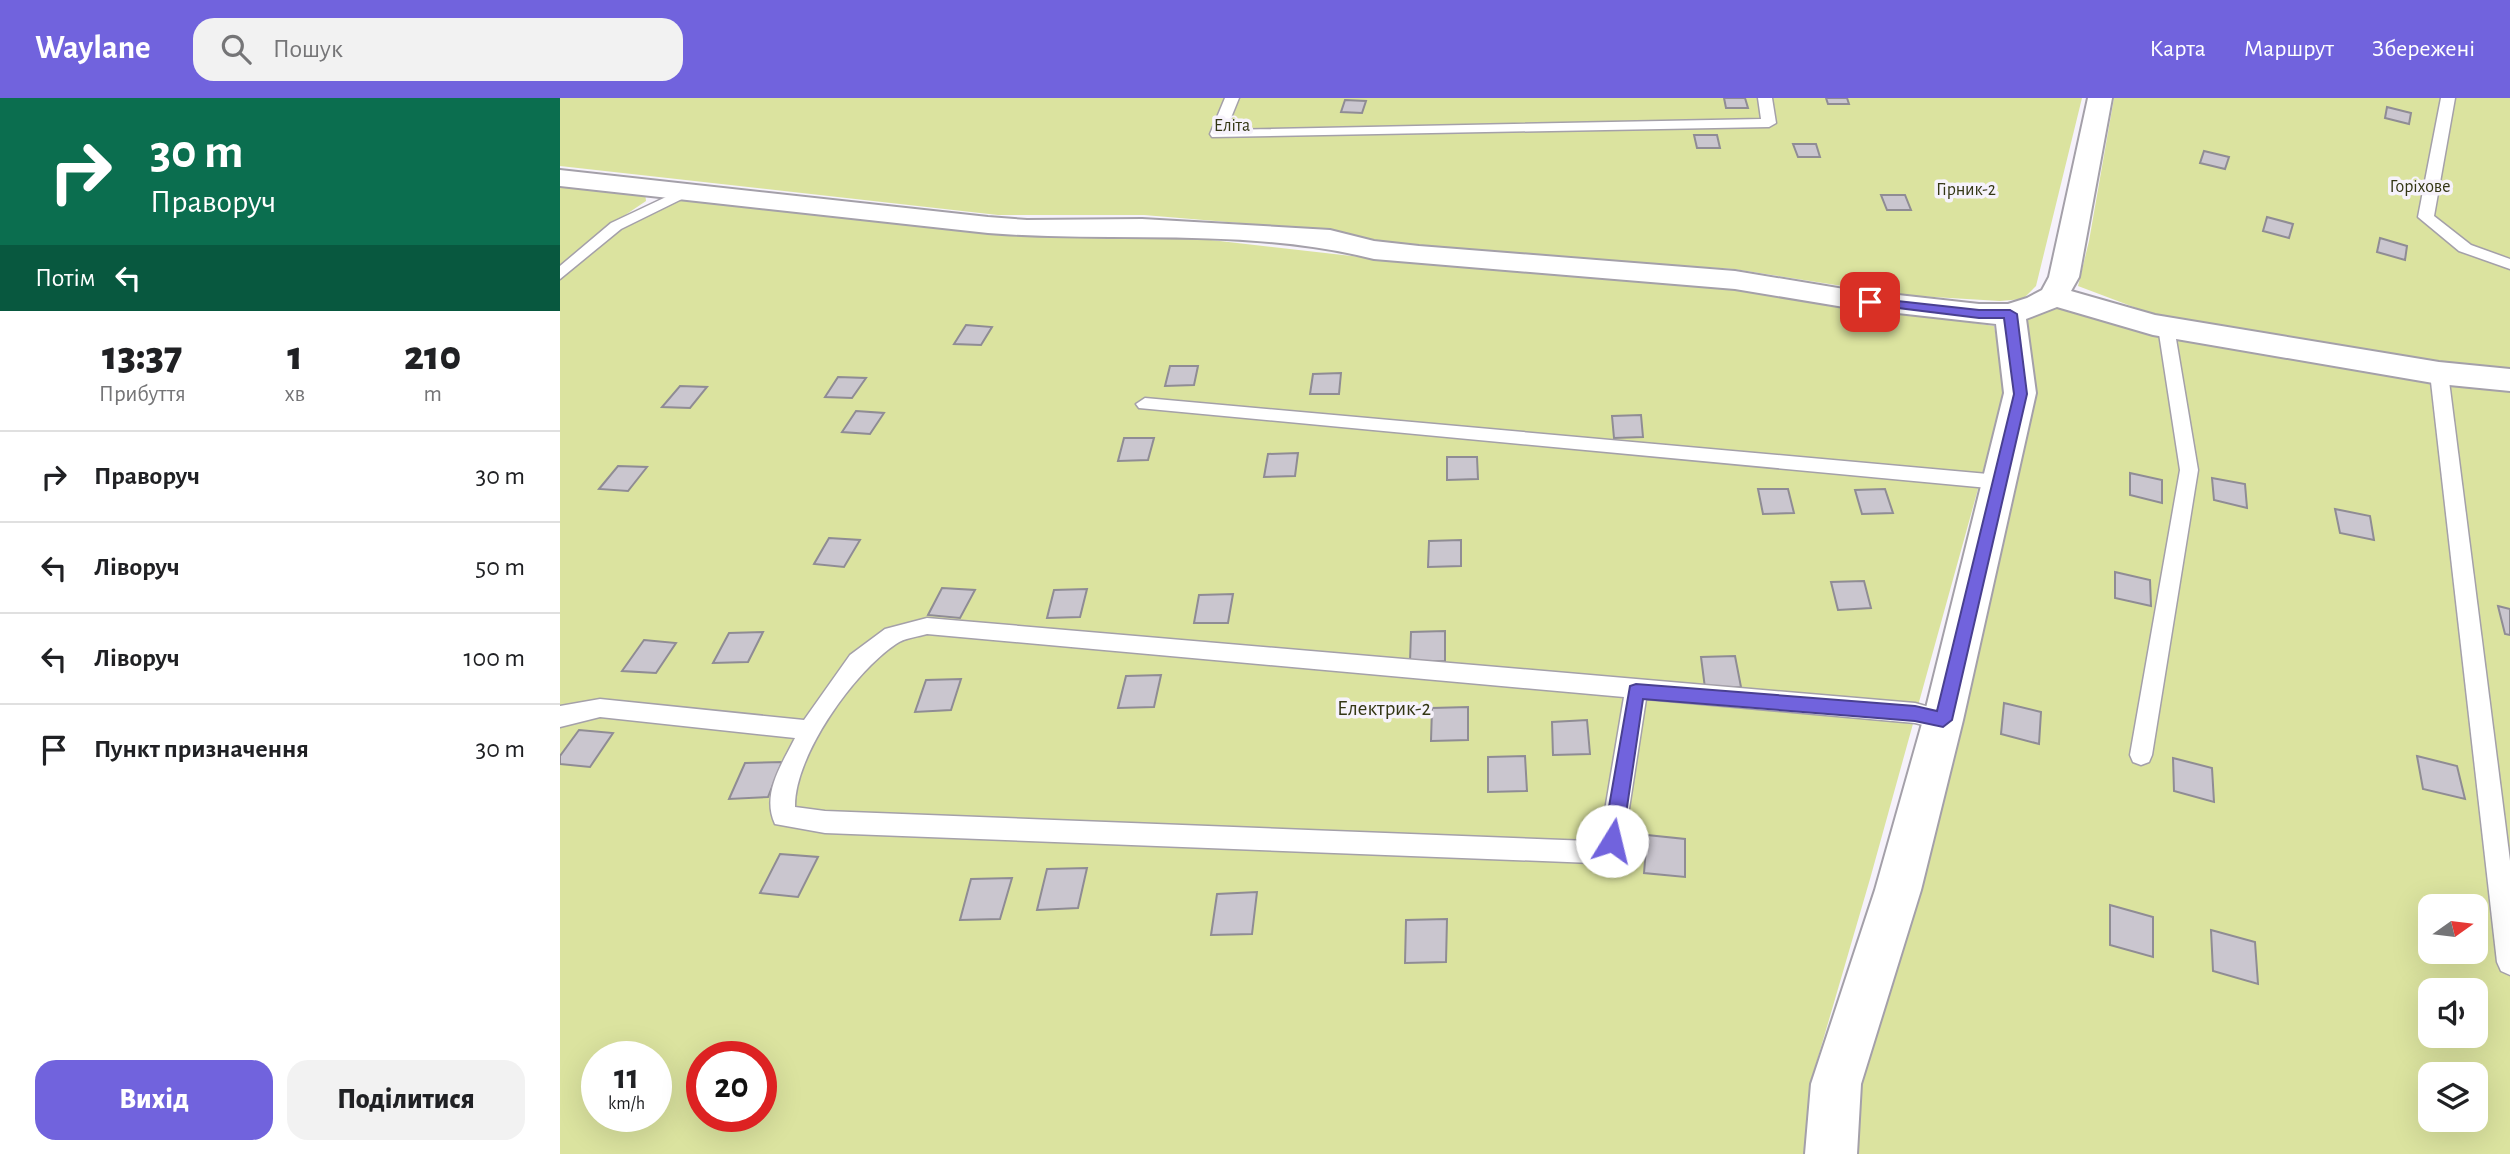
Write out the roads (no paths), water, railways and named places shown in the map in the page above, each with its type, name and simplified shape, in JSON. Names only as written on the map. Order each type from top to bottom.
[{"type":"street","points":[[560,178],[1027,228],[1142,228],[1329,239],[1374,250],[1419,256],[1735,280],[1922,308],[1979,314],[2010,314],[2038,305],[2053,296],[2064,277],[2100,98]]},
{"type":"street","points":[[2053,296],[2166,327],[2439,373],[2510,380]]},
{"type":"street","points":[[1831,1154],[1836,1084],[1898,890],[1943,720],[2020,394],[2010,314]]},
{"type":"lane","points":[[1232,98],[1217,134],[1769,123],[1765,98]]},
{"type":"lane","points":[[2448,98],[2426,217],[2465,248],[2510,264]]},
{"type":"lane","points":[[560,274],[616,226],[685,192]]},
{"type":"lane","points":[[2141,755],[2189,470],[2166,327]]},
{"type":"lane","points":[[2439,373],[2510,962]]},
{"type":"lane","points":[[1145,404],[1999,482]]},
{"type":"lane","points":[[1636,691],[1612,841],[1592,852],[824,822],[783,816],[783,787],[810,730],[858,661],[892,635],[927,626],[1636,691],[1915,713],[1943,720]]},
{"type":"lane","points":[[560,717],[566,713],[600,708],[810,730]]},
{"type":"park label","name":"Еліта","points":[[1232,125]]},
{"type":"park label","name":"Горіхове","points":[[2420,186]]},
{"type":"park label","name":"Гірник-2","points":[[1966,189]]},
{"type":"park label","name":"Електрик-2","points":[[1384,708]]}]
